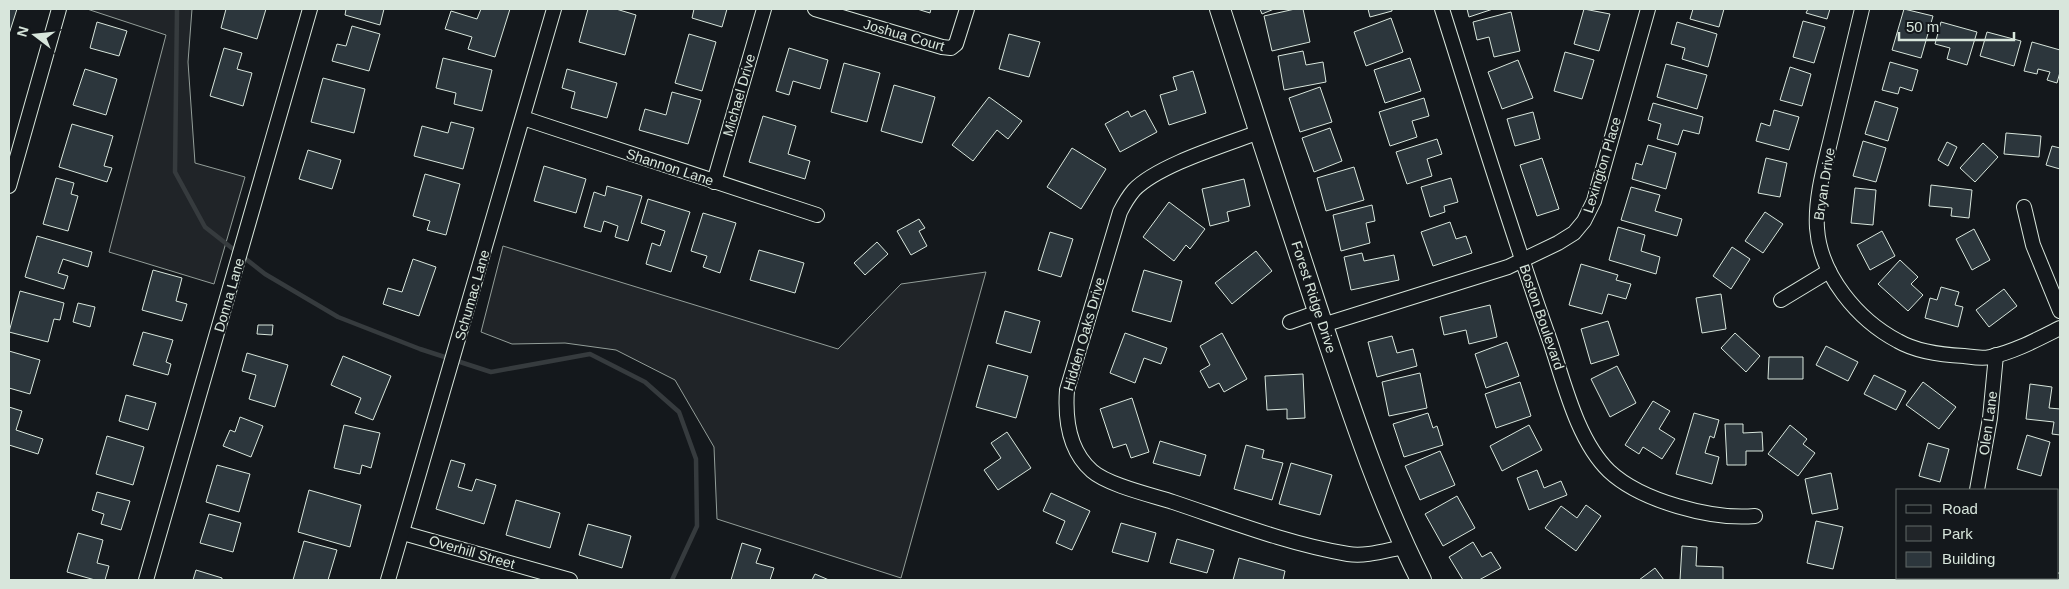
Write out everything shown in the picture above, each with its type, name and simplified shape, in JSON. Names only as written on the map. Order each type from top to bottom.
[{"type":"main road","name":"Forest Ridge Drive","points":[[1220,9],[1348,402],[1404,547],[1421,580]]},
{"type":"street","points":[[9,186],[59,9]]},
{"type":"street","name":"Donna Lane","points":[[146,580],[238,266],[310,9]]},
{"type":"street","name":"Schumac Lane","points":[[388,580],[554,9]]},
{"type":"street","name":"Michael Drive","points":[[714,182],[764,9]]},
{"type":"street","name":"Joshua Court","points":[[815,9],[942,47],[951,48],[956,44],[966,9]]},
{"type":"street","name":"Boston Boulevard","points":[[1442,9],[1521,260],[1582,431],[1610,471],[1632,486],[1657,498],[1692,510],[1720,516],[1755,516]]},
{"type":"street","name":"Lexington Place","points":[[1290,322],[1321,318],[1508,267],[1558,243],[1574,233],[1584,221],[1594,201],[1648,9]]},
{"type":"street","name":"Bryan Drive","points":[[1862,9],[1822,174],[1817,210],[1817,229],[1829,271],[1848,300],[1863,316],[1897,341],[1914,348],[1949,356],[1989,358],[2023,346],[2060,328]]},
{"type":"street","name":"Shannon Lane","points":[[523,118],[817,216]]},
{"type":"street","name":"Hidden Oaks Drive","points":[[1259,132],[1163,169],[1136,188],[1127,198],[1120,212],[1067,390],[1066,411],[1069,433],[1082,462],[1092,472],[1145,494],[1290,540],[1350,554],[1404,547]]},
{"type":"street","points":[[2024,207],[2034,245],[2060,311]]},
{"type":"street","points":[[1781,300],[1829,271]]},
{"type":"street","name":"Olen Lane","points":[[1978,489],[1990,418],[1996,355]]},
{"type":"street","name":"Overhill Street","points":[[403,533],[570,580]]},
{"type":"green space","points":[[87,9],[192,9],[188,62],[195,163],[245,177],[214,284],[109,252],[166,35]]},
{"type":"green space","points":[[503,246],[838,349],[901,284],[986,272],[901,578],[717,519],[714,447],[675,380],[616,350],[565,343],[512,344],[481,332]]},
{"type":"building","points":[[9,9],[17,9],[9,34]]},
{"type":"building","points":[[226,9],[266,9],[257,39],[221,28]]},
{"type":"building","points":[[346,9],[384,9],[380,25],[345,15]]},
{"type":"building","points":[[481,9],[510,9],[495,57],[468,49],[472,37],[445,29],[451,11],[477,19]]},
{"type":"building","points":[[588,9],[616,9],[636,15],[625,55],[579,42]]},
{"type":"building","points":[[694,9],[727,9],[722,27],[692,18]]},
{"type":"building","points":[[917,9],[931,9],[930,13]]},
{"type":"building","points":[[1260,9],[1274,9],[1262,14]]},
{"type":"building","points":[[1303,9],[1310,42],[1272,51],[1264,16]]},
{"type":"building","points":[[1368,9],[1392,9],[1392,11],[1370,17]]},
{"type":"building","points":[[1467,9],[1493,9],[1469,17]]},
{"type":"building","points":[[1584,9],[1610,14],[1599,51],[1574,44]]},
{"type":"building","points":[[1693,9],[1724,9],[1719,27],[1690,19]]},
{"type":"building","points":[[1808,9],[1830,9],[1827,19],[1806,13]]},
{"type":"building","points":[[1904,9],[1933,16],[1921,58],[1892,50]]},
{"type":"building","points":[[1511,12],[1520,51],[1494,57],[1489,37],[1477,40],[1473,22]]},
{"type":"building","points":[[1391,18],[1403,52],[1366,66],[1354,32]]},
{"type":"building","points":[[1803,21],[1825,27],[1814,63],[1793,57]]},
{"type":"building","points":[[97,22],[127,31],[119,56],[90,48]]},
{"type":"building","points":[[1677,22],[1717,34],[1708,67],[1682,59],[1685,48],[1671,44]]},
{"type":"building","points":[[1941,22],[1977,32],[1967,65],[1947,59],[1950,48],[1935,44]]},
{"type":"building","points":[[352,26],[380,34],[369,71],[332,61],[337,44],[346,46]]},
{"type":"building","points":[[1987,32],[2021,41],[2014,66],[1980,56]]},
{"type":"building","points":[[689,34],[716,42],[702,91],[675,83]]},
{"type":"building","points":[[1009,34],[1040,42],[1029,77],[999,69]]},
{"type":"building","points":[[2032,42],[2060,50],[2060,72],[2057,83],[2047,80],[2050,72],[2038,69],[2037,74],[2024,71]]},
{"type":"building","points":[[224,48],[242,53],[237,69],[252,73],[243,106],[210,96]]},
{"type":"building","points":[[789,48],[828,60],[820,89],[793,81],[789,95],[776,91]]},
{"type":"building","points":[[1303,51],[1306,65],[1323,62],[1326,82],[1284,90],[1278,56]]},
{"type":"building","points":[[1565,52],[1594,60],[1582,99],[1554,91]]},
{"type":"building","points":[[443,58],[492,70],[482,111],[454,104],[456,93],[436,88]]},
{"type":"building","points":[[1410,58],[1421,91],[1385,103],[1374,70]]},
{"type":"building","points":[[1518,60],[1533,98],[1502,109],[1488,72]]},
{"type":"building","points":[[1890,62],[1918,70],[1912,91],[1900,87],[1898,94],[1882,90]]},
{"type":"building","points":[[844,63],[880,73],[867,122],[831,112]]},
{"type":"building","points":[[1666,64],[1707,75],[1697,109],[1657,97]]},
{"type":"building","points":[[1790,67],[1811,74],[1802,106],[1780,100]]},
{"type":"building","points":[[85,69],[117,79],[106,115],[73,105]]},
{"type":"building","points":[[567,69],[617,83],[607,118],[571,108],[575,92],[562,88]]},
{"type":"building","points":[[1193,71],[1206,113],[1169,125],[1160,95],[1177,90],[1173,77]]},
{"type":"building","points":[[323,78],[365,89],[354,133],[311,122]]},
{"type":"building","points":[[894,85],[935,97],[922,143],[881,131]]},
{"type":"building","points":[[1320,87],[1332,122],[1300,132],[1289,98]]},
{"type":"building","points":[[672,92],[701,100],[688,144],[639,130],[645,109],[666,115]]},
{"type":"building","points":[[989,97],[1022,121],[1008,139],[997,130],[973,161],[952,145]]},
{"type":"building","points":[[1424,98],[1429,116],[1412,121],[1417,137],[1390,146],[1379,112]]},
{"type":"building","points":[[1875,101],[1898,108],[1888,141],[1865,134]]},
{"type":"building","points":[[1653,103],[1703,117],[1699,134],[1683,130],[1678,145],[1657,139],[1661,124],[1648,120]]},
{"type":"building","points":[[1145,110],[1157,132],[1120,152],[1105,124],[1128,111],[1131,117]]},
{"type":"building","points":[[1774,110],[1799,117],[1789,150],[1756,141],[1761,123],[1770,126]]},
{"type":"building","points":[[1533,112],[1540,139],[1515,146],[1507,119]]},
{"type":"building","points":[[763,116],[796,126],[788,154],[810,161],[805,179],[749,162]]},
{"type":"building","points":[[451,122],[474,128],[463,169],[414,156],[422,126],[448,133]]},
{"type":"building","points":[[72,124],[113,136],[104,166],[112,168],[107,182],[59,167]]},
{"type":"building","points":[[1330,128],[1342,161],[1314,172],[1302,138]]},
{"type":"building","points":[[2006,133],[2041,136],[2039,157],[2004,154]]},
{"type":"building","points":[[1437,139],[1442,154],[1427,159],[1432,176],[1407,184],[1396,152]]},
{"type":"building","points":[[1863,141],[1886,148],[1876,182],[1853,176]]},
{"type":"building","points":[[1947,142],[1957,147],[1948,166],[1938,160]]},
{"type":"building","points":[[1983,143],[1998,157],[1975,182],[1960,168]]},
{"type":"building","points":[[1648,145],[1676,153],[1666,189],[1632,179],[1636,163],[1642,165]]},
{"type":"building","points":[[2052,146],[2060,148],[2060,169],[2046,165]]},
{"type":"building","points":[[1072,148],[1106,169],[1081,209],[1047,187]]},
{"type":"building","points":[[308,150],[341,160],[332,189],[299,179]]},
{"type":"building","points":[[1542,158],[1559,209],[1537,216],[1520,165]]},
{"type":"building","points":[[1766,158],[1787,163],[1780,197],[1758,193]]},
{"type":"building","points":[[544,166],[586,179],[576,213],[534,201]]},
{"type":"building","points":[[1354,167],[1364,200],[1326,211],[1317,178]]},
{"type":"building","points":[[425,174],[460,184],[446,235],[427,230],[430,221],[413,216]]},
{"type":"building","points":[[56,178],[74,183],[71,194],[78,196],[68,231],[43,224]]},
{"type":"building","points":[[1451,178],[1458,202],[1444,206],[1445,212],[1430,217],[1421,187]]},
{"type":"building","points":[[1244,179],[1250,206],[1227,212],[1229,221],[1210,226],[1202,189]]},
{"type":"building","points":[[1931,185],[1972,190],[1969,218],[1951,216],[1952,208],[1929,206]]},
{"type":"building","points":[[607,186],[642,196],[628,241],[615,237],[618,226],[604,221],[601,232],[584,227],[594,192],[605,196]]},
{"type":"building","points":[[1631,187],[1660,195],[1655,211],[1682,219],[1677,236],[1621,220]]},
{"type":"building","points":[[1855,188],[1876,190],[1873,225],[1851,223]]},
{"type":"building","points":[[648,199],[690,212],[671,272],[646,264],[652,243],[660,246],[665,231],[641,223]]},
{"type":"building","points":[[1169,202],[1205,229],[1190,249],[1186,245],[1174,261],[1143,237]]},
{"type":"building","points":[[1372,205],[1375,221],[1366,223],[1370,243],[1341,251],[1333,215]]},
{"type":"building","points":[[1765,212],[1783,224],[1763,253],[1745,241]]},
{"type":"building","points":[[703,213],[736,223],[720,273],[703,267],[707,256],[691,251]]},
{"type":"building","points":[[919,219],[925,228],[919,231],[927,246],[911,255],[897,231]]},
{"type":"building","points":[[1450,222],[1456,239],[1466,236],[1472,253],[1433,266],[1421,232]]},
{"type":"building","points":[[1618,227],[1645,235],[1641,251],[1660,257],[1656,274],[1609,260]]},
{"type":"building","points":[[1974,229],[1990,260],[1972,270],[1956,239]]},
{"type":"building","points":[[1882,231],[1895,256],[1870,270],[1857,245]]},
{"type":"building","points":[[1050,232],[1073,239],[1061,277],[1038,270]]},
{"type":"building","points":[[37,236],[92,252],[88,267],[63,259],[58,273],[68,276],[64,289],[25,277]]},
{"type":"building","points":[[877,242],[888,254],[865,275],[854,263]]},
{"type":"building","points":[[1732,247],[1750,259],[1731,289],[1713,276]]},
{"type":"building","points":[[759,250],[804,263],[795,293],[750,280]]},
{"type":"building","points":[[1256,251],[1272,271],[1232,304],[1215,283]]},
{"type":"building","points":[[1362,253],[1364,261],[1394,255],[1399,280],[1351,290],[1344,257]]},
{"type":"building","points":[[413,259],[436,267],[419,316],[383,304],[388,288],[402,292]]},
{"type":"building","points":[[1900,260],[1918,277],[1911,284],[1923,295],[1908,311],[1878,284]]},
{"type":"building","points":[[1581,264],[1618,275],[1616,280],[1631,284],[1626,299],[1608,294],[1602,314],[1569,305]]},
{"type":"building","points":[[153,270],[182,278],[176,301],[187,304],[182,321],[142,310]]},
{"type":"building","points":[[1144,270],[1182,281],[1171,322],[1132,311]]},
{"type":"building","points":[[1941,287],[1959,292],[1955,305],[1963,307],[1958,327],[1925,318],[1930,298],[1937,300]]},
{"type":"building","points":[[2004,289],[2017,306],[1989,327],[1976,310]]},
{"type":"building","points":[[20,291],[64,303],[60,320],[54,319],[48,342],[9,332]]},
{"type":"building","points":[[1721,294],[1726,329],[1702,333],[1696,298]]},
{"type":"building","points":[[78,303],[95,307],[90,327],[73,322]]},
{"type":"building","points":[[1490,305],[1497,337],[1469,344],[1466,330],[1444,335],[1440,317]]},
{"type":"building","points":[[1005,311],[1040,321],[1031,353],[996,343]]},
{"type":"building","points":[[1608,321],[1619,355],[1591,364],[1581,329]]},
{"type":"building","points":[[258,325],[273,325],[272,335],[257,334]]},
{"type":"building","points":[[143,332],[173,340],[166,362],[171,364],[168,375],[133,365]]},
{"type":"building","points":[[1125,333],[1167,348],[1161,364],[1144,358],[1135,383],[1110,373]]},
{"type":"building","points":[[1222,333],[1247,379],[1224,392],[1219,383],[1209,388],[1200,371],[1210,365],[1200,346]]},
{"type":"building","points":[[1735,333],[1760,356],[1746,372],[1721,348]]},
{"type":"building","points":[[1392,336],[1397,353],[1413,349],[1417,366],[1377,377],[1368,342]]},
{"type":"building","points":[[1507,342],[1519,376],[1486,388],[1475,354]]},
{"type":"building","points":[[1826,346],[1858,362],[1848,381],[1816,365]]},
{"type":"building","points":[[9,351],[40,360],[30,394],[9,388]]},
{"type":"building","points":[[247,353],[288,365],[275,407],[249,399],[256,375],[242,371]]},
{"type":"building","points":[[343,356],[391,376],[373,420],[355,413],[361,398],[331,385]]},
{"type":"building","points":[[1769,357],[1803,357],[1803,379],[1768,379]]},
{"type":"building","points":[[988,365],[1028,376],[1016,418],[976,407]]},
{"type":"building","points":[[1617,366],[1636,403],[1610,417],[1591,379]]},
{"type":"building","points":[[1420,373],[1427,408],[1389,416],[1382,382]]},
{"type":"building","points":[[1303,374],[1305,418],[1287,419],[1287,409],[1267,410],[1265,376]]},
{"type":"building","points":[[1874,375],[1906,391],[1896,410],[1864,394]]},
{"type":"building","points":[[1520,382],[1531,416],[1496,428],[1485,394]]},
{"type":"building","points":[[1923,382],[1956,407],[1939,429],[1906,405]]},
{"type":"building","points":[[2030,384],[2052,387],[2049,408],[2060,409],[2060,435],[2052,434],[2054,422],[2026,419]]},
{"type":"building","points":[[126,395],[156,403],[148,430],[119,421]]},
{"type":"building","points":[[1132,398],[1149,452],[1131,458],[1126,444],[1113,448],[1100,409]]},
{"type":"building","points":[[1653,401],[1670,411],[1659,429],[1675,439],[1662,459],[1643,447],[1639,454],[1625,445]]},
{"type":"building","points":[[9,407],[22,411],[16,430],[43,439],[38,454],[9,445]]},
{"type":"building","points":[[1428,413],[1433,428],[1437,426],[1443,445],[1404,457],[1393,424]]},
{"type":"building","points":[[1694,413],[1719,420],[1714,438],[1710,436],[1705,453],[1719,457],[1712,484],[1676,474]]},
{"type":"building","points":[[240,417],[263,426],[251,457],[223,446],[230,430],[235,432]]},
{"type":"building","points":[[1725,424],[1743,424],[1743,433],[1762,432],[1763,451],[1746,451],[1746,465],[1727,465]]},
{"type":"building","points":[[344,425],[380,433],[371,468],[362,465],[360,474],[334,468]]},
{"type":"building","points":[[1529,425],[1542,450],[1502,471],[1490,446]]},
{"type":"building","points":[[1790,425],[1807,439],[1803,444],[1815,453],[1798,476],[1768,454]]},
{"type":"building","points":[[1007,432],[1031,468],[998,490],[984,470],[1001,458],[991,443]]},
{"type":"building","points":[[2027,435],[2050,442],[2041,476],[2017,469]]},
{"type":"building","points":[[107,436],[144,447],[133,485],[96,474]]},
{"type":"building","points":[[1160,441],[1206,455],[1200,476],[1153,463]]},
{"type":"building","points":[[1928,443],[1949,449],[1940,482],[1919,476]]},
{"type":"building","points":[[1246,445],[1264,450],[1262,458],[1283,463],[1272,500],[1234,489]]},
{"type":"building","points":[[1440,451],[1455,485],[1420,500],[1405,466]]},
{"type":"building","points":[[451,460],[465,464],[458,487],[472,491],[476,479],[496,485],[484,524],[436,509]]},
{"type":"building","points":[[1291,463],[1332,475],[1320,515],[1279,504]]},
{"type":"building","points":[[217,465],[250,474],[239,512],[206,502]]},
{"type":"building","points":[[1537,470],[1544,488],[1561,481],[1567,495],[1529,510],[1517,478]]},
{"type":"building","points":[[1831,473],[1838,509],[1812,514],[1805,479]]},
{"type":"building","points":[[309,490],[361,505],[350,547],[298,532]]},
{"type":"building","points":[[97,492],[130,501],[121,530],[101,524],[104,514],[92,510]]},
{"type":"building","points":[[1051,493],[1090,511],[1072,550],[1056,543],[1065,521],[1043,511]]},
{"type":"building","points":[[1457,496],[1475,528],[1443,546],[1425,514]]},
{"type":"building","points":[[516,500],[560,513],[550,548],[506,535]]},
{"type":"building","points":[[1586,505],[1601,516],[1576,551],[1545,528],[1561,506],[1577,518]]},
{"type":"building","points":[[209,514],[241,523],[233,552],[200,543]]},
{"type":"building","points":[[1816,521],[1843,527],[1833,569],[1807,563]]},
{"type":"building","points":[[1121,523],[1156,533],[1148,562],[1112,552]]},
{"type":"building","points":[[588,524],[631,536],[622,568],[579,555]]},
{"type":"building","points":[[78,533],[103,540],[97,563],[109,566],[105,580],[95,580],[67,572]]},
{"type":"building","points":[[1177,539],[1214,550],[1207,573],[1170,563]]},
{"type":"building","points":[[304,541],[337,550],[328,580],[293,580]]},
{"type":"building","points":[[1473,542],[1482,557],[1491,552],[1501,568],[1479,580],[1463,580],[1449,557]]},
{"type":"building","points":[[742,543],[761,549],[756,563],[774,568],[770,580],[731,580]]},
{"type":"building","points":[[1682,546],[1697,547],[1696,566],[1723,567],[1723,580],[1680,580]]},
{"type":"building","points":[[1239,558],[1285,571],[1283,580],[1233,580]]},
{"type":"building","points":[[1655,568],[1664,580],[1639,580]]},
{"type":"building","points":[[196,570],[222,578],[222,580],[193,580]]},
{"type":"building","points":[[815,574],[829,580],[812,580]]},
{"type":"waterway","points":[[177,9],[175,172],[205,227],[265,274],[338,317],[420,349],[491,372],[590,354],[645,382],[679,412],[696,459],[697,526],[672,580]]}]
